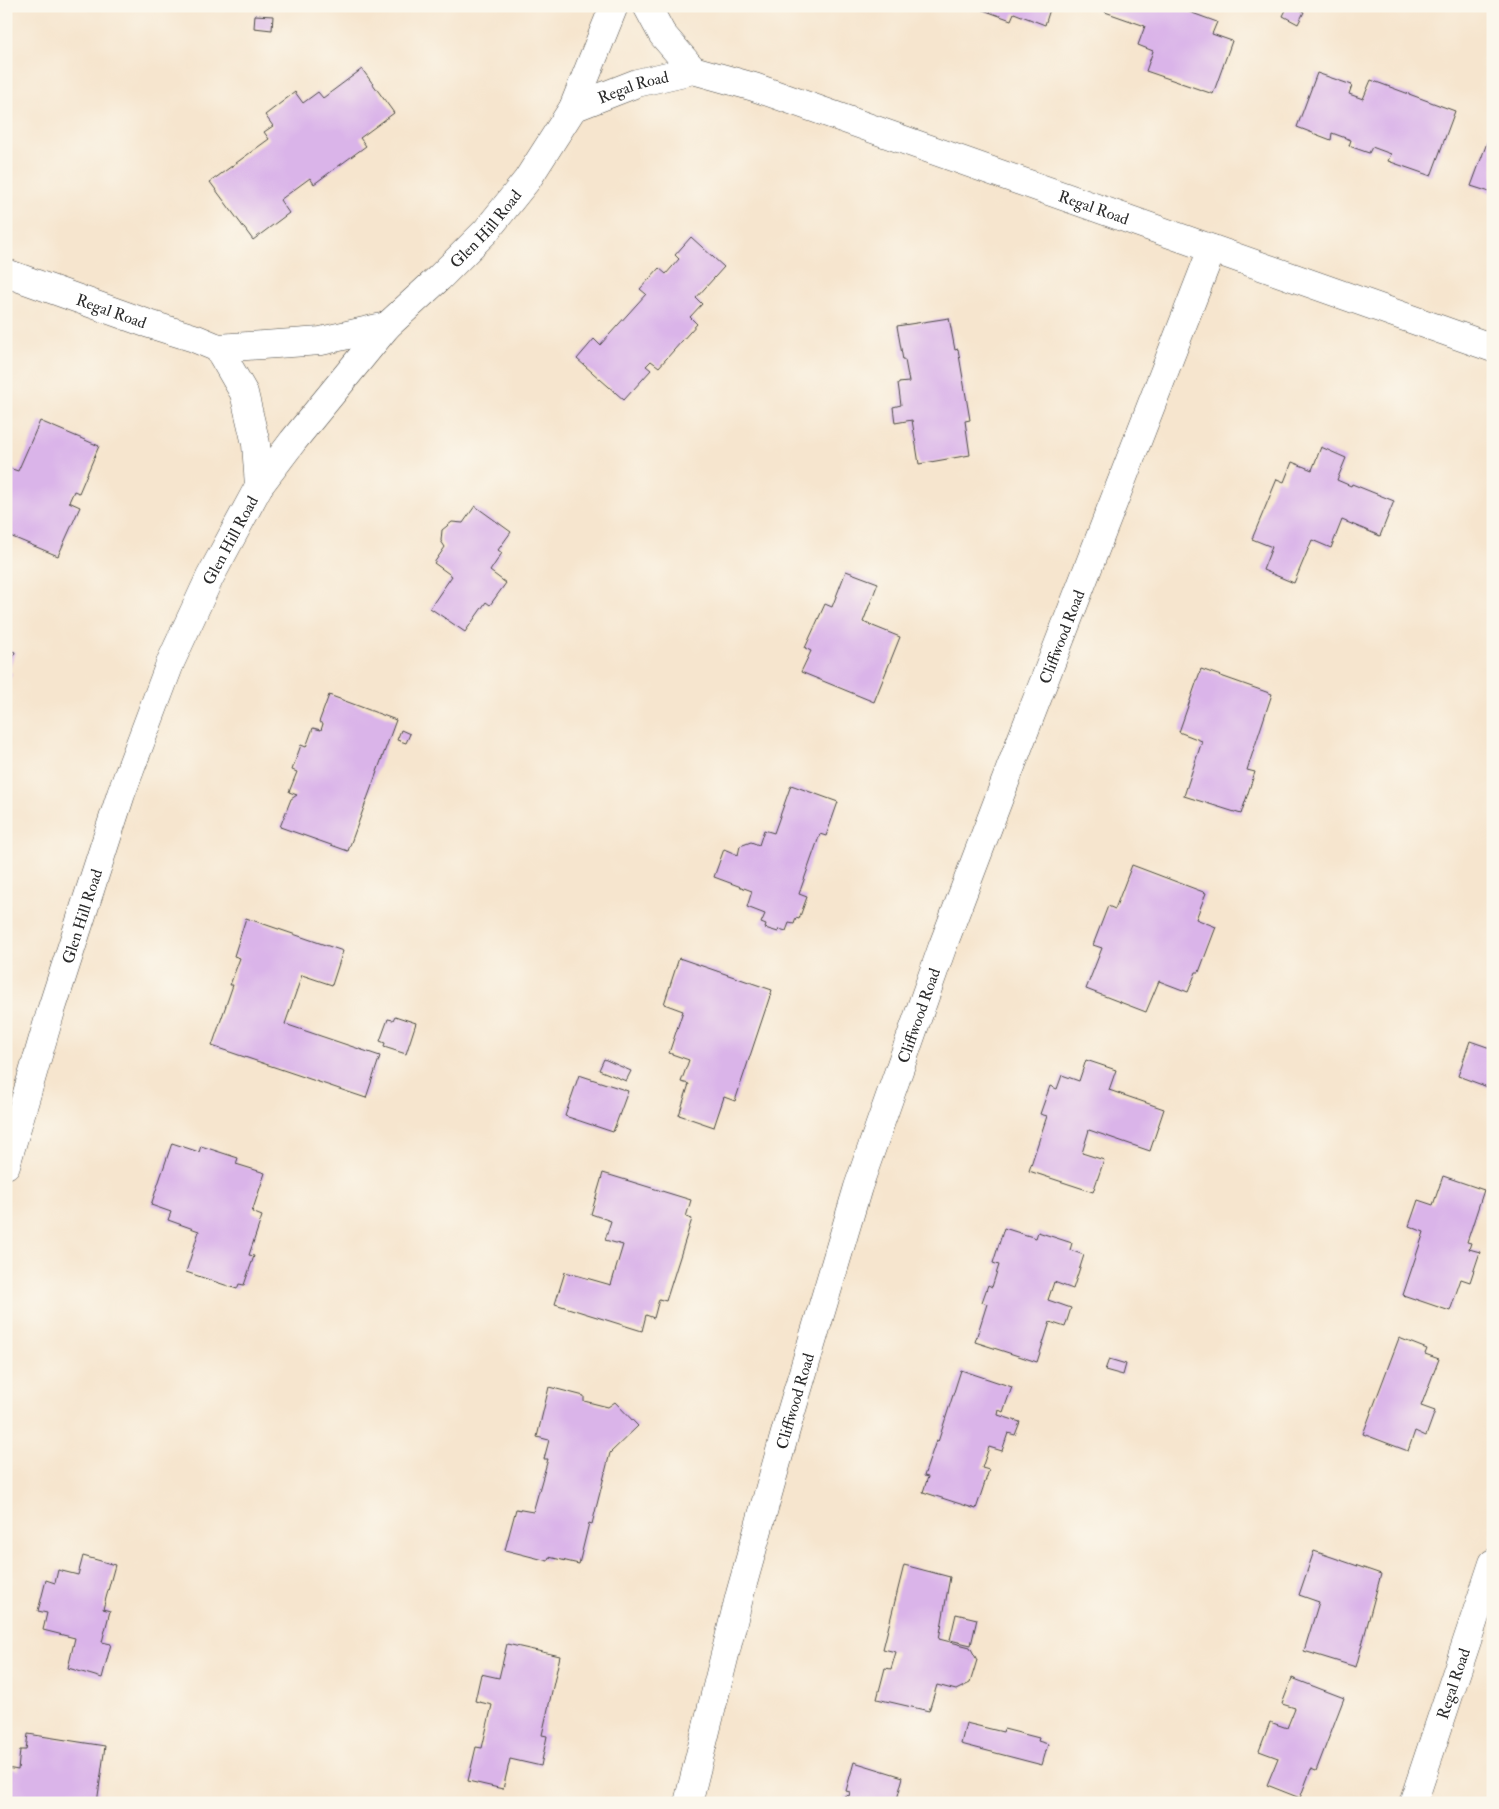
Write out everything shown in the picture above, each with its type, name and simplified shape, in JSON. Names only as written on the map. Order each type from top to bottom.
[{"type":"street","name":"Glen Hill Road","points":[[6,1165],[51,1011],[121,794],[171,661],[210,577],[259,486],[293,441],[387,326],[486,231],[526,180],[573,108],[614,6]]},
{"type":"street","name":"Regal Road","points":[[647,6],[662,34],[693,70]]},
{"type":"street","name":"Regal Road","points":[[573,108],[637,83],[693,70],[754,87],[1493,348]]},
{"type":"street","name":"Cliffwood Road","points":[[688,1803],[740,1594],[798,1385],[858,1187],[942,948],[1212,249]]},
{"type":"street","name":"Regal Road","points":[[6,273],[218,348],[321,341],[387,326]]},
{"type":"street","points":[[218,348],[244,393],[256,444],[259,486]]},
{"type":"street","name":"Regal Road","points":[[1413,1803],[1493,1563]]},
{"type":"building","points":[[972,6],[1051,6],[1045,25],[1014,13],[1011,20]]},
{"type":"building","points":[[1108,6],[1173,6],[1217,22],[1212,34],[1232,41],[1213,94],[1146,71],[1153,51],[1138,45],[1145,26],[1105,12]]},
{"type":"building","points":[[1288,6],[1304,12],[1298,24],[1283,16]]},
{"type":"building","points":[[255,15],[273,16],[272,30],[254,28]]},
{"type":"building","points":[[362,69],[394,113],[360,138],[366,146],[314,184],[310,178],[280,200],[289,213],[253,240],[210,182],[269,139],[264,132],[273,126],[265,115],[295,92],[303,103],[318,92],[323,98]]},
{"type":"building","points":[[1317,73],[1352,85],[1349,94],[1363,99],[1371,80],[1455,111],[1431,176],[1388,161],[1391,154],[1372,147],[1369,153],[1349,146],[1351,140],[1332,133],[1331,140],[1297,127]]},
{"type":"building","points":[[1491,132],[1493,132],[1493,193],[1471,186]]},
{"type":"building","points":[[691,237],[724,267],[696,298],[702,304],[690,317],[697,324],[659,367],[651,361],[646,366],[651,370],[624,400],[577,359],[594,339],[600,345],[646,294],[640,289],[659,268],[666,274],[679,259],[675,255]]},
{"type":"building","points":[[949,318],[955,350],[958,349],[970,420],[965,421],[970,455],[919,464],[912,420],[895,423],[893,407],[901,405],[898,383],[909,382],[897,326]]},
{"type":"building","points":[[40,421],[99,446],[79,493],[74,491],[69,502],[80,507],[58,556],[10,536],[6,546],[6,467],[18,471]]},
{"type":"building","points":[[1321,447],[1346,458],[1337,480],[1394,501],[1380,536],[1342,520],[1331,548],[1312,540],[1294,583],[1263,570],[1272,547],[1252,539],[1277,479],[1284,482],[1292,462],[1312,470]]},
{"type":"building","points":[[475,506],[511,532],[498,550],[502,553],[490,571],[506,583],[490,605],[486,602],[465,632],[430,608],[452,576],[434,563],[445,547],[441,541],[442,530],[452,522],[463,523]]},
{"type":"building","points":[[846,571],[878,583],[863,622],[900,637],[874,702],[801,672],[811,651],[805,648],[825,604],[832,607]]},
{"type":"building","points":[[6,649],[15,652],[8,672],[12,673],[8,684],[6,683]]},
{"type":"building","points":[[1201,669],[1272,694],[1247,770],[1255,772],[1241,814],[1184,796],[1202,741],[1179,732]]},
{"type":"building","points":[[329,695],[396,720],[348,851],[280,827],[291,799],[297,795],[289,792],[297,772],[292,770],[301,745],[306,747],[313,728],[321,730],[323,724],[319,722]]},
{"type":"building","points":[[401,730],[410,734],[406,743],[397,740]]},
{"type":"building","points":[[791,785],[838,802],[826,836],[820,834],[799,894],[807,897],[799,919],[796,918],[794,924],[789,923],[786,931],[779,929],[778,932],[765,928],[766,925],[761,923],[765,914],[747,907],[752,891],[714,877],[724,849],[738,855],[740,846],[751,842],[759,845],[764,830],[774,833]]},
{"type":"building","points":[[1132,865],[1206,893],[1196,919],[1216,927],[1199,972],[1196,972],[1188,992],[1159,981],[1146,1012],[1086,989],[1102,948],[1093,945],[1108,906],[1115,909]]},
{"type":"building","points":[[246,918],[343,951],[332,985],[302,975],[285,1024],[380,1056],[366,1098],[212,1046],[233,985],[230,985],[240,958],[234,956]]},
{"type":"building","points":[[679,958],[772,990],[735,1101],[724,1097],[714,1127],[679,1115],[689,1084],[681,1082],[689,1060],[669,1053],[683,1011],[664,1004]]},
{"type":"building","points":[[395,1016],[416,1023],[406,1054],[384,1047],[385,1043],[380,1041],[388,1019],[393,1020]]},
{"type":"building","points":[[1470,1041],[1493,1049],[1493,1089],[1458,1076]]},
{"type":"building","points":[[604,1059],[631,1071],[626,1081],[599,1070]]},
{"type":"building","points":[[1086,1060],[1116,1070],[1109,1090],[1164,1109],[1150,1151],[1089,1130],[1082,1153],[1104,1160],[1093,1192],[1029,1171],[1047,1116],[1040,1114],[1050,1086],[1057,1089],[1062,1075],[1079,1081]]},
{"type":"building","points":[[579,1075],[628,1091],[613,1132],[565,1116]]},
{"type":"building","points":[[172,1143],[199,1152],[201,1146],[238,1158],[236,1164],[265,1173],[252,1212],[262,1216],[249,1255],[254,1256],[244,1285],[239,1284],[237,1289],[186,1272],[199,1231],[168,1220],[171,1212],[151,1205]]},
{"type":"building","points":[[603,1173],[691,1200],[686,1217],[692,1219],[666,1301],[659,1299],[654,1318],[646,1315],[642,1331],[555,1304],[565,1272],[611,1285],[623,1245],[605,1240],[611,1221],[591,1214]]},
{"type":"building","points":[[1443,1176],[1484,1190],[1467,1242],[1471,1243],[1469,1249],[1480,1252],[1470,1282],[1461,1279],[1450,1311],[1403,1295],[1424,1232],[1409,1226],[1418,1200],[1433,1205]]},
{"type":"building","points":[[1004,1228],[1036,1238],[1038,1232],[1072,1243],[1070,1250],[1084,1255],[1073,1289],[1054,1282],[1048,1300],[1071,1308],[1065,1327],[1050,1322],[1037,1362],[975,1342],[987,1304],[982,1302],[988,1285],[992,1287],[999,1265],[993,1263]]},
{"type":"building","points":[[1399,1338],[1427,1349],[1425,1354],[1439,1359],[1421,1406],[1435,1411],[1426,1436],[1415,1431],[1408,1451],[1363,1434]]},
{"type":"building","points":[[1109,1359],[1126,1364],[1123,1375],[1105,1370]]},
{"type":"building","points":[[961,1370],[1012,1387],[1003,1412],[999,1410],[998,1415],[1020,1422],[1015,1435],[1008,1433],[1002,1451],[989,1447],[982,1468],[989,1470],[976,1509],[923,1492],[928,1477],[924,1476],[936,1441],[938,1442]]},
{"type":"building","points":[[549,1387],[584,1396],[584,1401],[608,1407],[615,1402],[638,1426],[610,1453],[592,1524],[589,1523],[579,1564],[549,1557],[548,1561],[505,1550],[516,1509],[533,1512],[548,1459],[544,1459],[549,1440],[537,1437]]},
{"type":"building","points":[[1314,1551],[1381,1574],[1356,1667],[1304,1651],[1319,1602],[1299,1595]]},
{"type":"building","points":[[83,1556],[115,1565],[103,1609],[110,1611],[102,1642],[111,1644],[102,1678],[68,1668],[75,1638],[43,1630],[47,1613],[38,1611],[46,1580],[55,1583],[58,1570],[78,1575]]},
{"type":"building","points":[[904,1565],[950,1577],[939,1639],[970,1647],[977,1660],[970,1683],[956,1690],[937,1685],[929,1711],[877,1699],[885,1668],[891,1669],[896,1652],[883,1649]]},
{"type":"building","points":[[956,1614],[977,1619],[971,1645],[950,1640]]},
{"type":"building","points":[[507,1644],[560,1656],[542,1735],[547,1736],[541,1766],[510,1759],[503,1789],[468,1781],[476,1747],[482,1748],[492,1705],[475,1701],[481,1674],[499,1678]]},
{"type":"building","points":[[1292,1678],[1344,1698],[1316,1771],[1311,1769],[1300,1798],[1267,1785],[1278,1758],[1259,1751],[1270,1722],[1287,1728],[1295,1708],[1282,1704]]},
{"type":"building","points":[[966,1723],[1003,1732],[1004,1729],[1039,1738],[1038,1741],[1048,1744],[1042,1765],[961,1744]]},
{"type":"building","points":[[28,1734],[105,1746],[97,1803],[6,1803],[7,1768],[18,1770],[20,1750],[26,1750]]},
{"type":"building","points":[[854,1762],[903,1777],[896,1803],[843,1803],[845,1795],[849,1796],[850,1792],[846,1791]]}]
